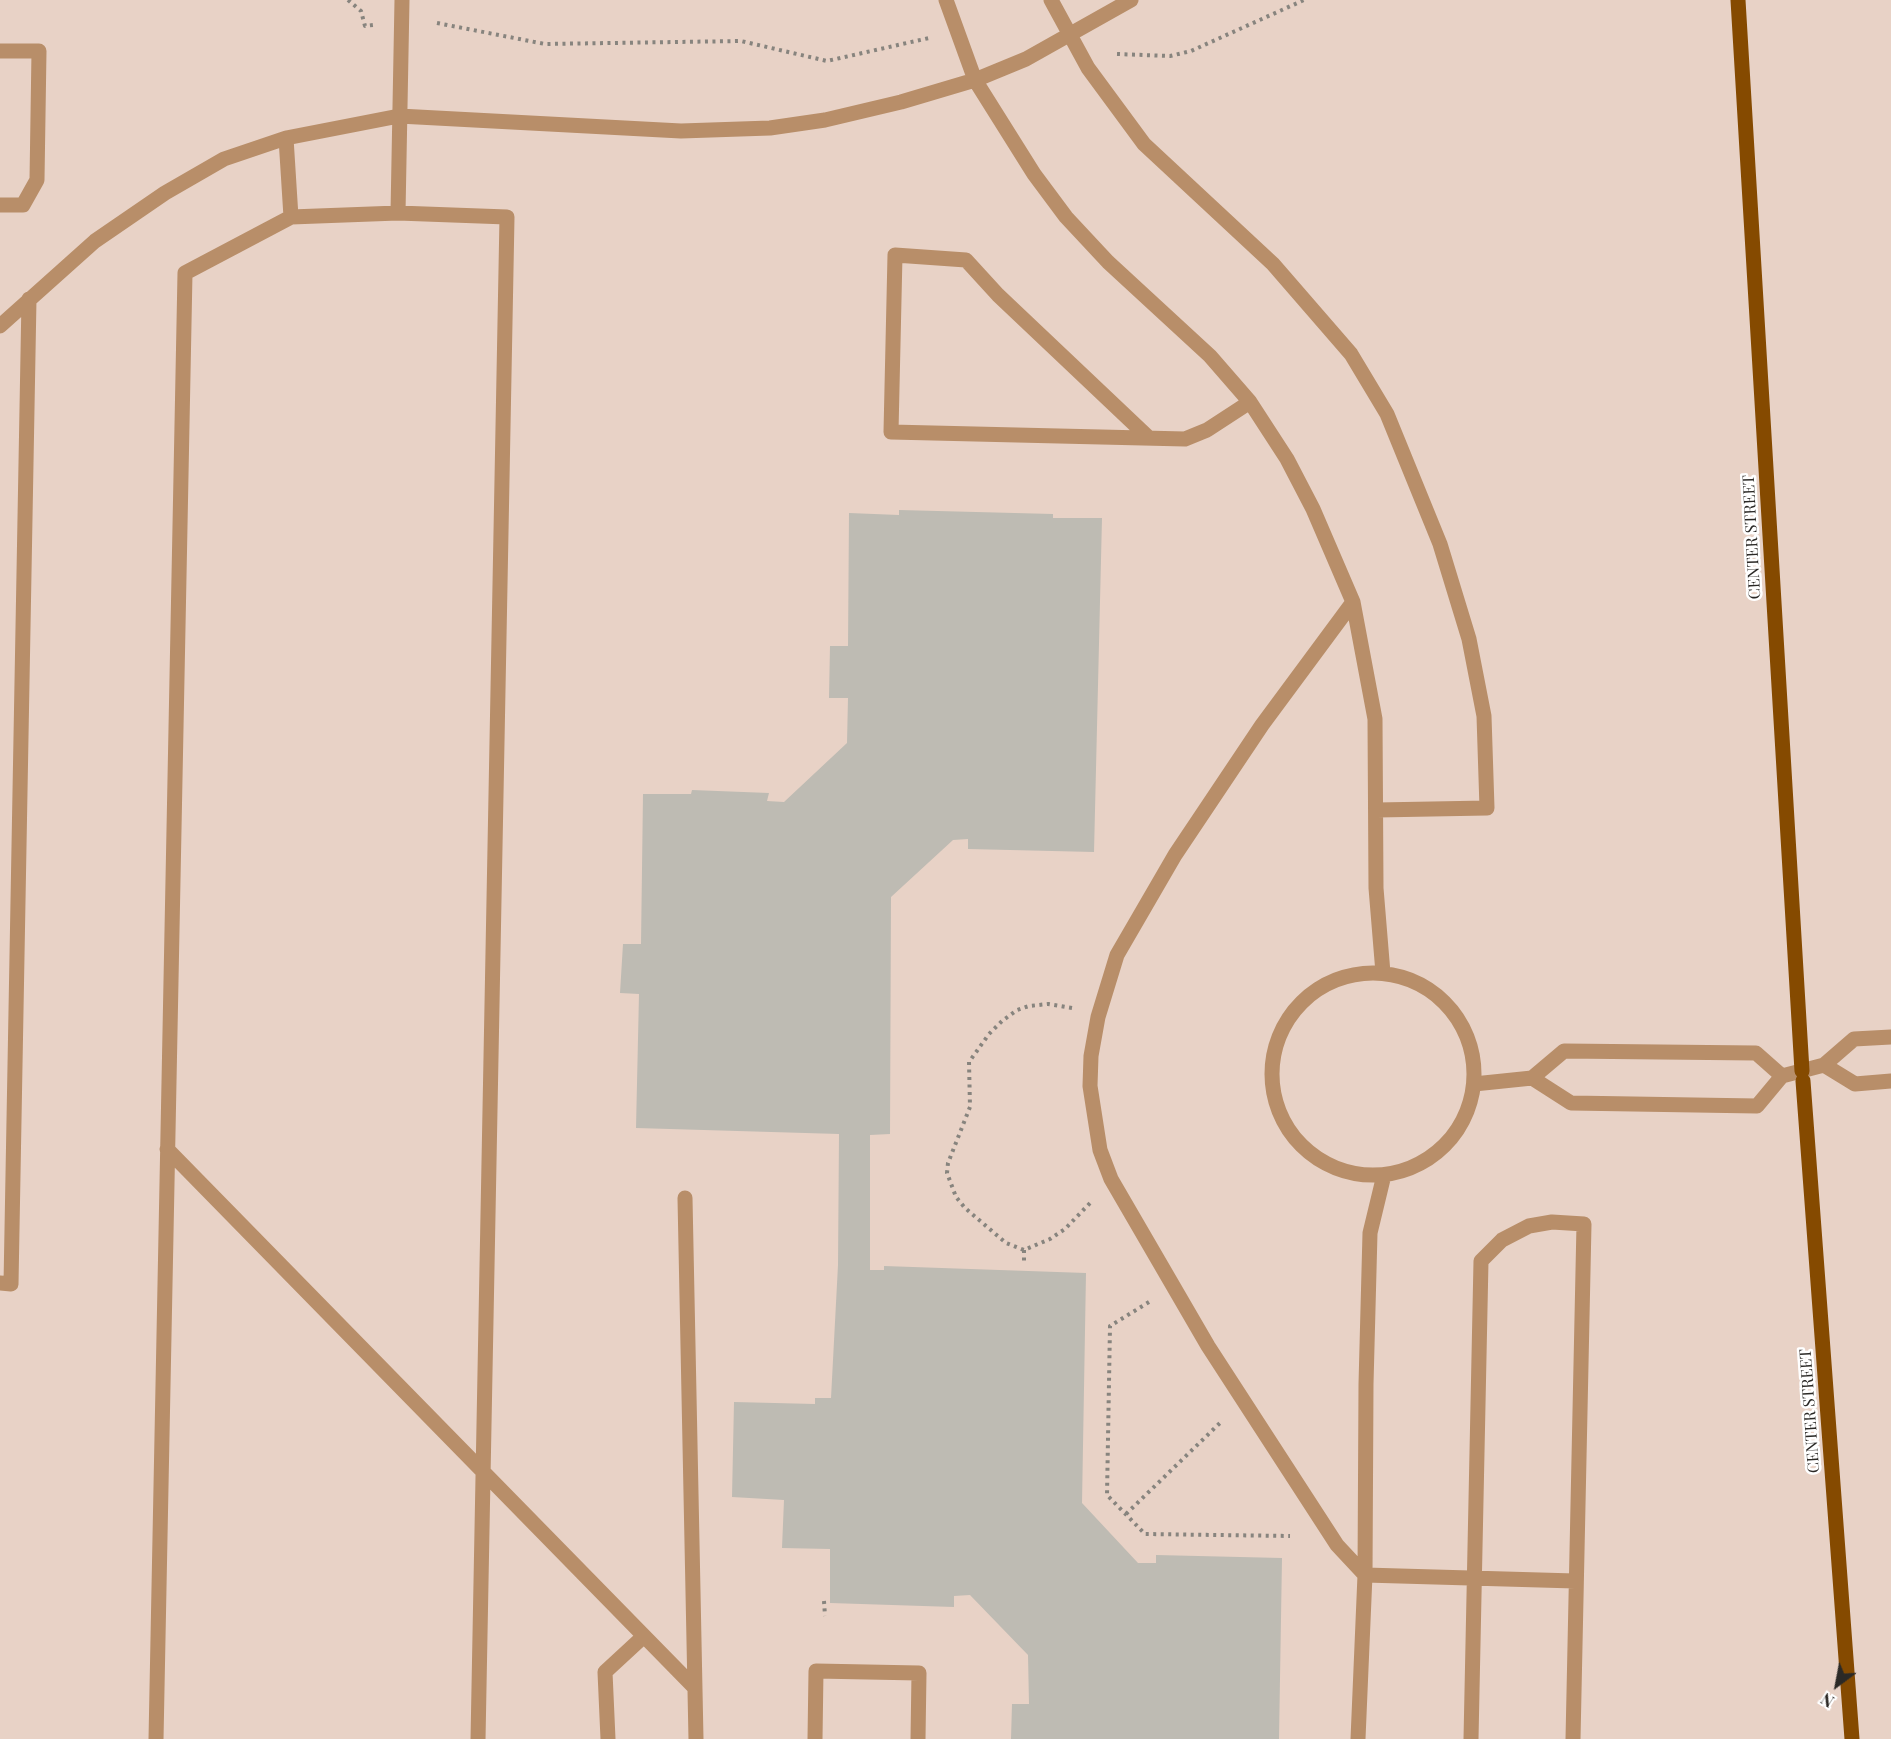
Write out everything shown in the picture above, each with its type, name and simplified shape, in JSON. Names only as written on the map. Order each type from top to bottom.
[{"type":"main road","name":"CENTER STREET","points":[[1738,0],[1802,1076],[1852,1739]]},
{"type":"lane","points":[[398,213],[402,0]]},
{"type":"lane","points":[[946,0],[975,80],[1034,174],[1066,217],[1108,262],[1210,356],[1250,402],[1287,459],[1313,509],[1353,602],[1375,719],[1376,888],[1383,974]]},
{"type":"lane","points":[[1051,0],[1089,68],[1144,144],[1273,264],[1352,354],[1387,414],[1440,544],[1469,639],[1484,716],[1487,808],[1377,810]]},
{"type":"lane","points":[[0,326],[95,241],[165,193],[224,159],[285,138],[399,116],[681,131],[771,128],[825,120],[901,102],[975,80],[1026,59],[1131,0]]},
{"type":"lane","points":[[0,51],[39,51],[37,180],[22,205],[0,205]]},
{"type":"lane","points":[[285,138],[291,217]]},
{"type":"lane","points":[[156,1739],[185,273],[291,217],[398,213],[507,217],[485,1474],[478,1739]]},
{"type":"lane","points":[[1149,438],[998,295],[966,260],[895,255],[891,432],[1185,440],[1207,430],[1250,402]]},
{"type":"lane","points":[[0,1283],[11,1284],[29,300]]},
{"type":"lane","points":[[1353,602],[1262,725],[1175,855],[1117,955],[1098,1017],[1091,1056],[1090,1086],[1100,1150],[1111,1179],[1208,1346],[1337,1545],[1365,1575],[1575,1581]]},
{"type":"lane","points":[[1383,974],[1409,980],[1432,992],[1452,1010],[1465,1033],[1473,1058],[1474,1084],[1467,1111],[1454,1135],[1435,1154],[1411,1168],[1384,1175],[1350,1173],[1319,1160],[1293,1138],[1277,1108],[1270,1074],[1276,1041],[1293,1011],[1318,988],[1350,975],[1383,974]]},
{"type":"lane","points":[[1474,1084],[1532,1078],[1564,1051],[1756,1053],[1782,1076],[1802,1076],[1824,1065],[1854,1039],[1891,1037]]},
{"type":"lane","points":[[1824,1065],[1855,1084],[1891,1081]]},
{"type":"lane","points":[[1532,1078],[1571,1103],[1756,1106],[1782,1076]]},
{"type":"lane","points":[[167,1149],[695,1688]]},
{"type":"lane","points":[[1358,1739],[1365,1575],[1370,1233],[1384,1175]]},
{"type":"lane","points":[[685,1198],[696,1739]]},
{"type":"lane","points":[[1471,1739],[1481,1261],[1502,1240],[1529,1226],[1552,1222],[1584,1224],[1573,1739]]},
{"type":"lane","points":[[608,1739],[605,1672],[644,1636]]},
{"type":"lane","points":[[815,1739],[816,1671],[919,1673],[918,1739]]},
{"type":"path","points":[[348,0],[362,11],[365,26],[374,25]]},
{"type":"path","points":[[1117,54],[1170,56],[1191,51],[1304,0]]},
{"type":"path","points":[[437,23],[545,44],[741,41],[827,61],[929,38]]},
{"type":"path","points":[[1072,1008],[1048,1004],[1029,1006],[1002,1020],[969,1062],[970,1107],[948,1163],[950,1185],[965,1208],[1006,1243],[1024,1250],[1050,1239],[1065,1229],[1092,1201]]},
{"type":"path","points":[[1024,1250],[1024,1265]]},
{"type":"path","points":[[1149,1302],[1110,1326],[1107,1495],[1145,1534],[1290,1536]]},
{"type":"path","points":[[1126,1514],[1222,1422]]},
{"type":"path","points":[[824,1601],[825,1617]]},
{"type":"shaded area","points":[[0,0],[1891,0],[1891,1739],[0,1739]]},
{"type":"building","points":[[899,510],[1053,514],[1053,518],[1102,518],[1094,852],[968,849],[968,839],[953,840],[891,897],[890,1134],[870,1135],[870,1270],[884,1270],[884,1266],[1086,1273],[1082,1503],[1138,1563],[1156,1563],[1156,1555],[1282,1558],[1279,1739],[1011,1739],[1012,1704],[1029,1704],[1028,1655],[970,1595],[954,1596],[954,1607],[830,1603],[830,1549],[782,1548],[784,1500],[732,1497],[734,1402],[815,1404],[815,1398],[831,1398],[838,1265],[839,1134],[636,1128],[639,994],[620,993],[623,944],[641,944],[643,794],[691,794],[692,790],[769,793],[767,801],[784,802],[847,743],[848,698],[829,698],[830,646],[848,646],[849,513],[899,515]]}]
